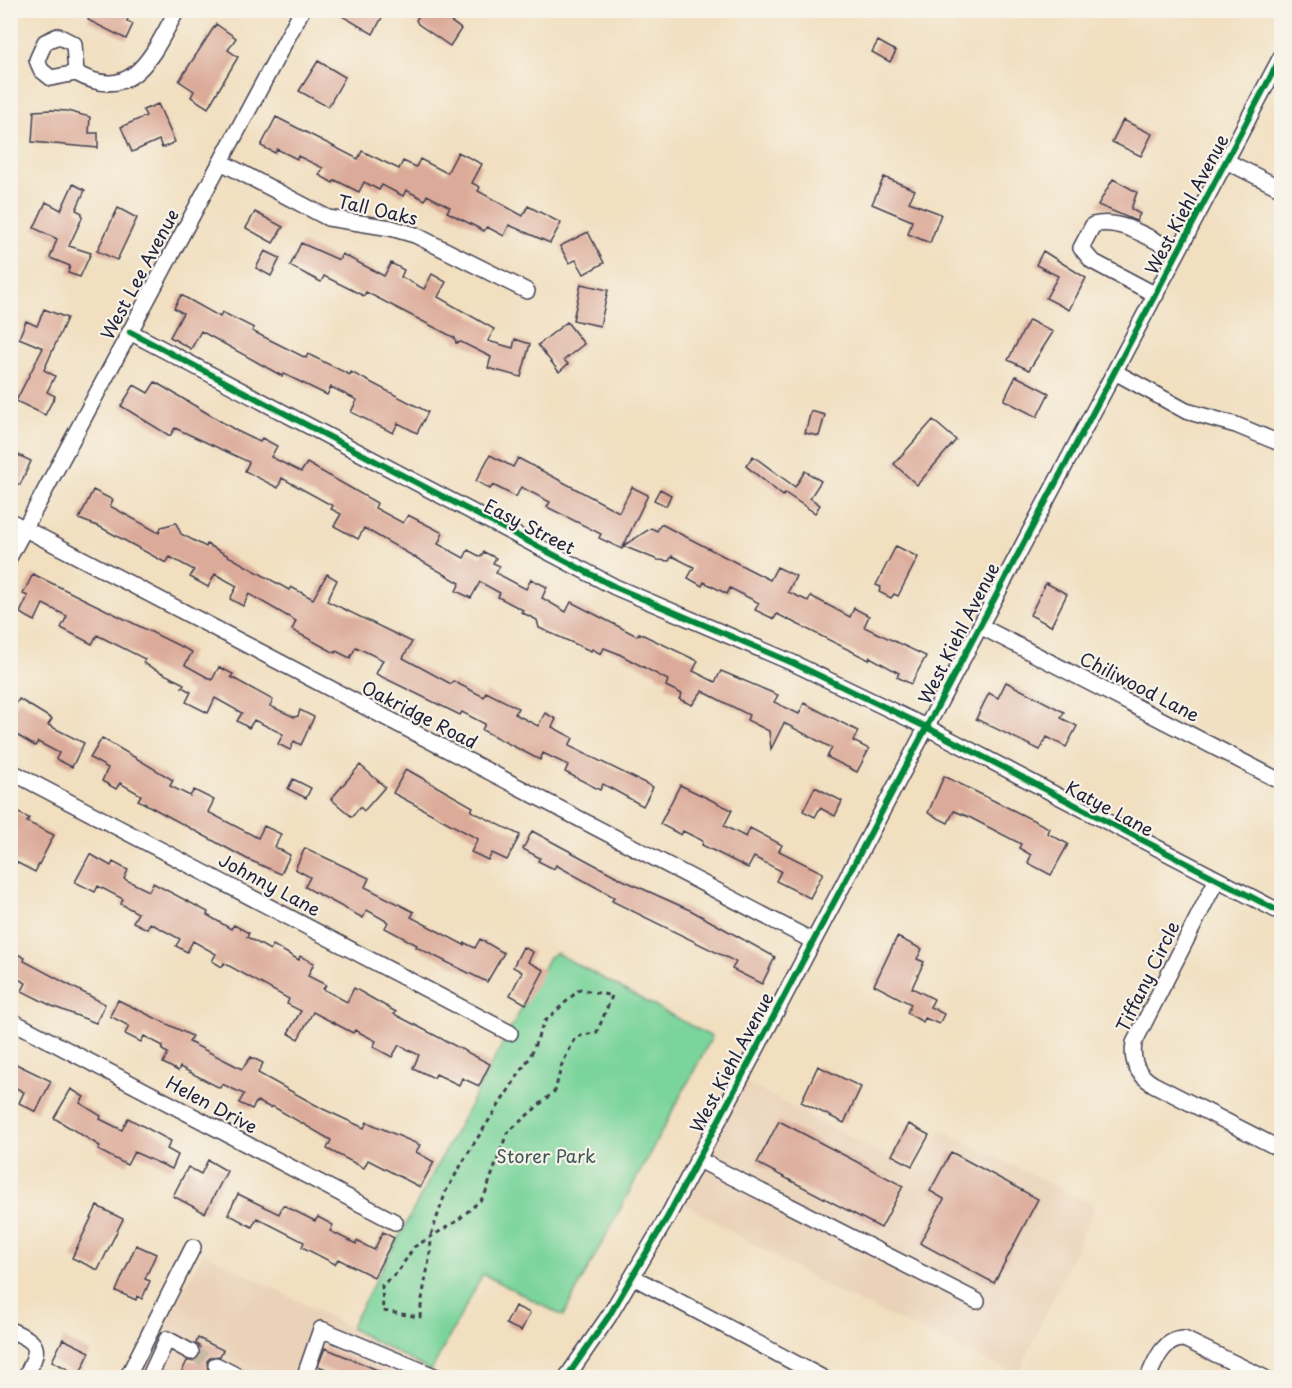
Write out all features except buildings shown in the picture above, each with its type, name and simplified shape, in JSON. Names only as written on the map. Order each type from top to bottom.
[{"type":"street","points":[[76,73],[95,83],[107,84],[131,77],[150,58],[177,10]]},
{"type":"street","name":"West Lee Avenue","points":[[10,556],[302,10]]},
{"type":"street","name":"West Kiehl Avenue","points":[[566,1377],[633,1277],[698,1159],[811,940],[1156,295],[1281,55]]},
{"type":"street","points":[[1226,160],[1281,189]]},
{"type":"street","name":"Tall Oaks","points":[[221,162],[328,218],[391,228],[415,235],[527,291]]},
{"type":"street","points":[[1156,295],[1092,261],[1081,248],[1085,240],[1093,225],[1104,222],[1127,228],[1178,252]]},
{"type":"street","name":"Easy Street","points":[[130,332],[615,587],[793,663],[926,727]]},
{"type":"street","points":[[1115,372],[1186,411],[1244,427],[1281,444]]},
{"type":"street","name":"Oakridge Road","points":[[10,521],[811,940]]},
{"type":"street","name":"Chiliwood Lane","points":[[980,626],[1281,782]]},
{"type":"street","name":"Katye Lane","points":[[926,727],[1216,881],[1281,913]]},
{"type":"street","name":"Johnny Lane","points":[[10,771],[510,1033]]},
{"type":"street","name":"Tiffany Circle","points":[[1216,881],[1134,1043],[1132,1055],[1139,1072],[1153,1084],[1281,1150]]},
{"type":"street","name":"Helen Drive","points":[[10,1020],[395,1222]]},
{"type":"street","points":[[698,1159],[977,1301]]},
{"type":"street","points":[[127,1377],[193,1247]]},
{"type":"street","points":[[633,1277],[823,1377]]},
{"type":"street","points":[[304,1377],[321,1329],[439,1377]]},
{"type":"street","points":[[10,1330],[32,1340],[36,1346],[36,1355],[25,1377]]},
{"type":"street","points":[[149,1377],[167,1339],[191,1352]]},
{"type":"street","points":[[1148,1377],[1164,1346],[1178,1339],[1184,1339],[1264,1377]]},
{"type":"street","points":[[216,1365],[241,1377]]},
{"type":"path","points":[[431,1235],[431,1262],[422,1287],[420,1317],[383,1311],[382,1285],[397,1273],[414,1247],[431,1235],[457,1221],[484,1197],[507,1133],[555,1090],[562,1064],[576,1037],[597,1032],[612,996],[580,989],[544,1022],[531,1057],[473,1145],[447,1191],[431,1235]]},
{"type":"shaded area","points":[[739,1079],[917,1172],[942,1130],[1095,1206],[1018,1375],[832,1290],[676,1199]]},
{"type":"shaded area","points":[[203,1252],[350,1328],[442,1378],[138,1378]]},
{"type":"green space","name":"Storer Park","points":[[556,953],[712,1037],[563,1316],[483,1274],[431,1371],[350,1328],[549,957]]},
{"type":"tunnel","points":[[191,1352],[216,1365]]},
{"type":"cycle path","points":[[566,1378],[609,1316],[668,1216],[1282,55]]},
{"type":"cycle path","points":[[130,332],[615,587],[793,663],[926,727],[1282,913]]}]
